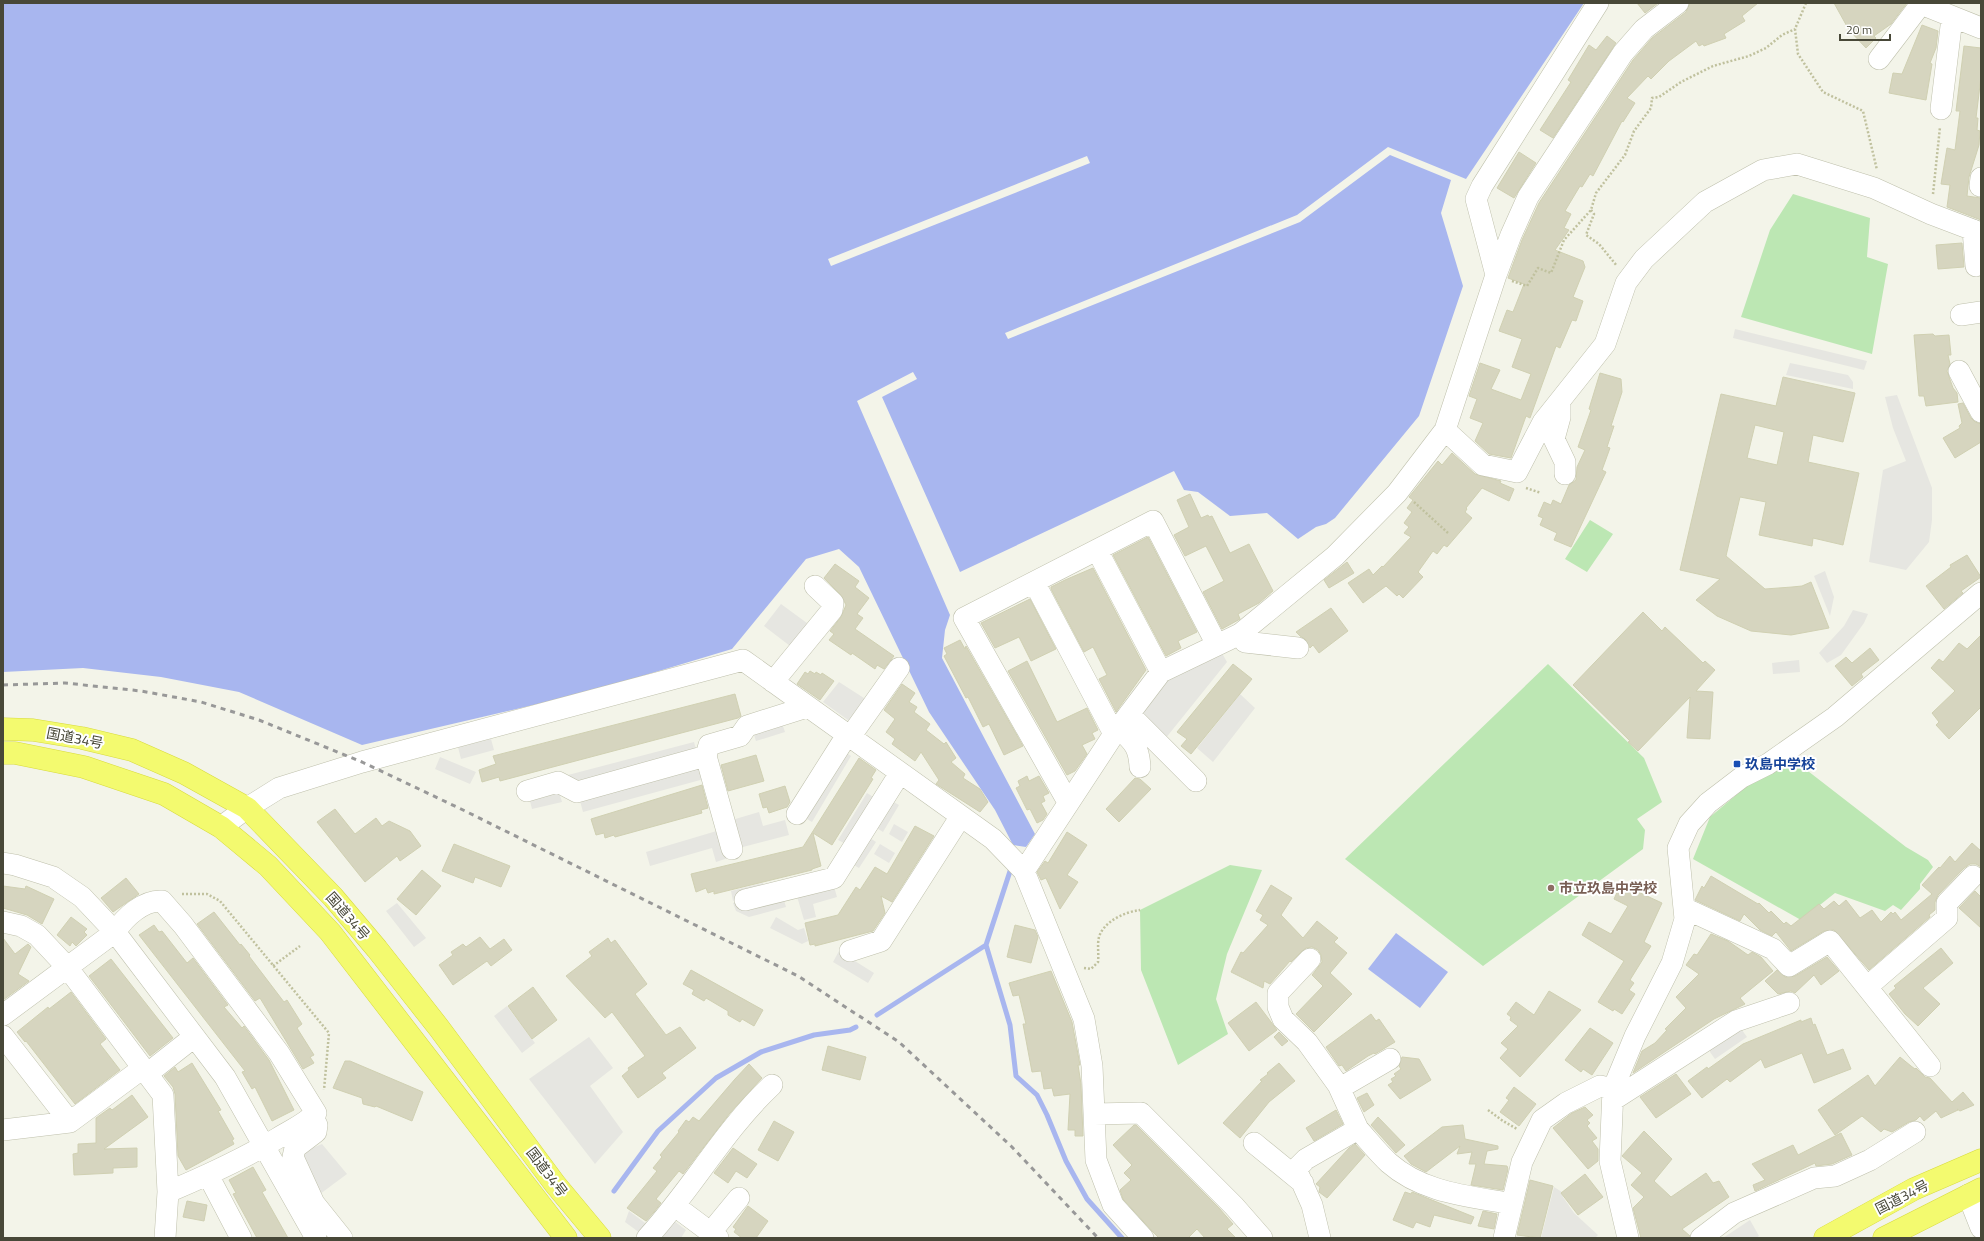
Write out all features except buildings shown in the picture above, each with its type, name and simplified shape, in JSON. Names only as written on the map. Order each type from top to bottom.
[{"type":"highway","name":"国道34号","points":[[3,729],[33,730],[82,738],[132,750],[184,773],[247,808],[333,897],[377,949],[439,1028],[555,1184],[600,1238]]},
{"type":"highway","name":"国道34号","points":[[3,753],[15,753],[84,767],[164,794],[221,827],[268,866],[330,932],[566,1238]]},
{"type":"highway","name":"国道34号","points":[[1825,1238],[1914,1189],[1981,1160]]},
{"type":"highway","name":"国道34号","points":[[1884,1238],[1974,1192]]},
{"type":"street","points":[[1496,275],[1476,199],[1482,186],[1598,3]]},
{"type":"street","points":[[1023,870],[1121,725],[1161,672],[1240,634],[1335,556],[1399,490],[1445,430],[1510,235],[1528,197],[1623,53],[1644,29],[1678,3]]},
{"type":"street","points":[[1879,59],[1921,4],[1945,11],[1981,28]]},
{"type":"street","points":[[1941,109],[1945,11]]},
{"type":"street","points":[[1445,430],[1483,465],[1518,472],[1543,422],[1606,344],[1625,287],[1644,259],[1705,202],[1763,170],[1797,164],[1883,192],[1931,214],[1977,232],[1976,266]]},
{"type":"street","points":[[1961,315],[1981,312]]},
{"type":"street","points":[[1959,371],[1981,412]]},
{"type":"street","points":[[1560,402],[1560,417],[1554,439],[1565,462],[1565,474]]},
{"type":"street","points":[[1068,802],[964,618],[1153,521],[1218,645]]},
{"type":"street","points":[[1097,550],[1161,672]]},
{"type":"street","points":[[1034,582],[1121,725],[1136,744],[1139,754],[1140,767]]},
{"type":"street","points":[[773,682],[832,610],[832,603],[815,586]]},
{"type":"street","points":[[1628,1238],[1610,1161],[1613,1094],[1635,1036],[1672,963],[1685,919],[1678,848],[1689,824],[1708,803],[1742,777],[1768,764],[1835,717],[1981,593]]},
{"type":"street","points":[[1240,634],[1246,642],[1298,648]]},
{"type":"street","points":[[221,827],[247,808],[279,788],[362,762],[743,660],[993,839],[1023,870],[1084,1019],[1092,1066],[1096,1160],[1113,1205],[1143,1238]]},
{"type":"street","points":[[796,814],[848,736],[900,668]]},
{"type":"street","points":[[732,849],[706,756],[709,745],[740,736],[747,726],[807,707]]},
{"type":"street","points":[[1121,725],[1196,781]]},
{"type":"street","points":[[527,791],[558,782],[577,792],[706,756]]},
{"type":"street","points":[[745,900],[834,878],[900,773]]},
{"type":"street","points":[[850,951],[881,941],[961,816]]},
{"type":"street","points":[[3,863],[15,865],[53,877],[82,897],[115,932],[225,1077],[316,1238]]},
{"type":"street","points":[[1867,987],[1947,918],[1947,902],[1973,876]]},
{"type":"street","points":[[3,1015],[115,932],[124,918],[152,900],[162,901],[183,925],[279,1053],[314,1115],[317,1125],[316,1132],[295,1148],[293,1157],[314,1204],[342,1238]]},
{"type":"street","points":[[1684,908],[1773,949],[1789,966],[1830,941],[1930,1066]]},
{"type":"street","points":[[3,922],[21,926],[37,935],[67,967],[163,1095],[168,1192],[165,1238]]},
{"type":"street","points":[[1310,959],[1278,992],[1278,1007],[1283,1019],[1307,1042],[1340,1088],[1358,1129],[1388,1163],[1415,1182],[1447,1192],[1512,1204]]},
{"type":"street","points":[[1613,1094],[1736,1021],[1789,1003]]},
{"type":"street","points":[[3,1036],[70,1122]]},
{"type":"street","points":[[3,1130],[70,1122],[194,1037]]},
{"type":"street","points":[[1340,1088],[1390,1059]]},
{"type":"street","points":[[648,1238],[675,1206],[733,1128],[772,1085]]},
{"type":"street","points":[[1504,1238],[1522,1162],[1542,1120],[1566,1103],[1600,1086],[1613,1094]]},
{"type":"street","points":[[1094,1114],[1141,1113],[1234,1206],[1262,1238]]},
{"type":"street","points":[[168,1192],[208,1175],[264,1146],[314,1115]]},
{"type":"street","points":[[1320,1238],[1312,1204],[1296,1169],[1306,1159],[1358,1129]]},
{"type":"street","points":[[1701,1238],[1734,1213],[1814,1178],[1835,1176],[1870,1160],[1915,1132]]},
{"type":"street","points":[[1254,1143],[1303,1184]]},
{"type":"street","points":[[208,1175],[241,1238]]},
{"type":"street","points":[[1974,1192],[1981,1228]]},
{"type":"street","points":[[675,1206],[714,1235],[739,1198]]},
{"type":"path","points":[[1806,3],[1795,30],[1798,54],[1823,92],[1862,111],[1883,192]]},
{"type":"path","points":[[1496,275],[1527,286],[1538,268],[1551,273],[1564,240],[1591,210],[1596,193],[1625,155],[1634,131],[1651,108],[1652,98],[1659,97],[1681,82],[1713,66],[1749,56],[1766,48],[1782,35],[1795,30]]},
{"type":"path","points":[[1931,214],[1941,109]]},
{"type":"path","points":[[1591,210],[1594,214],[1586,235],[1600,244],[1612,258],[1625,287]]},
{"type":"path","points":[[1399,490],[1448,533]]},
{"type":"path","points":[[162,901],[174,894],[207,894],[220,901],[329,1033],[323,1103],[314,1115]]},
{"type":"path","points":[[1081,963],[1085,969],[1091,969],[1098,962],[1099,938],[1107,925],[1127,912],[1140,910]]},
{"type":"path","points":[[274,966],[300,946]]},
{"type":"path","points":[[1488,1110],[1503,1121],[1534,1137]]},
{"type":"green space","points":[[1793,194],[1870,218],[1867,257],[1888,264],[1872,354],[1741,317],[1770,230]]},
{"type":"green space","points":[[1590,520],[1613,534],[1587,572],[1565,559]]},
{"type":"green space","points":[[1548,664],[1644,758],[1662,802],[1637,819],[1645,830],[1643,849],[1483,966],[1345,859]]},
{"type":"green space","points":[[1795,761],[1906,847],[1928,860],[1933,867],[1920,884],[1920,889],[1901,910],[1893,905],[1885,911],[1835,893],[1801,920],[1693,859],[1710,817],[1747,786]]},
{"type":"green space","points":[[1230,865],[1262,870],[1227,954],[1216,999],[1228,1034],[1178,1065],[1141,970],[1140,910]]},
{"type":"shaded area","points":[[1735,329],[1867,361],[1864,370],[1733,338]]},
{"type":"shaded area","points":[[1790,363],[1848,375],[1853,382],[1853,389],[1786,375]]},
{"type":"shaded area","points":[[1897,395],[1932,488],[1932,520],[1929,542],[1906,570],[1869,562],[1883,470],[1906,461],[1893,428],[1885,397]]},
{"type":"shaded area","points":[[1825,571],[1834,597],[1830,616],[1814,576]]},
{"type":"shaded area","points":[[781,604],[811,626],[794,649],[764,626]]},
{"type":"shaded area","points":[[1853,610],[1868,614],[1864,623],[1841,655],[1827,663],[1819,653],[1844,626]]},
{"type":"shaded area","points":[[1219,654],[1223,655],[1227,662],[1165,739],[1137,715],[1169,676]]},
{"type":"shaded area","points":[[1799,660],[1800,672],[1773,674],[1772,663]]},
{"type":"shaded area","points":[[839,682],[867,700],[854,719],[848,720],[823,702]]},
{"type":"shaded area","points":[[1240,694],[1255,708],[1213,762],[1197,748]]},
{"type":"shaded area","points":[[781,720],[785,732],[756,741],[752,728]]},
{"type":"shaded area","points":[[491,739],[494,750],[461,759],[458,747]]},
{"type":"shaded area","points":[[694,742],[697,753],[571,787],[568,775]]},
{"type":"shaded area","points":[[842,750],[851,756],[812,822],[802,816]]},
{"type":"shaded area","points":[[440,757],[476,772],[470,784],[435,769]]},
{"type":"shaded area","points":[[700,764],[704,779],[583,812],[579,797]]},
{"type":"shaded area","points":[[558,789],[562,802],[532,809],[529,797]]},
{"type":"shaded area","points":[[867,793],[875,798],[846,844],[838,840]]},
{"type":"shaded area","points":[[888,799],[899,805],[883,832],[872,825]]},
{"type":"shaded area","points":[[759,812],[763,826],[785,820],[789,835],[739,848],[732,820]]},
{"type":"shaded area","points":[[894,824],[908,832],[902,842],[889,834]]},
{"type":"shaded area","points":[[720,830],[728,858],[716,862],[712,848],[650,866],[646,852]]},
{"type":"shaded area","points":[[867,836],[876,842],[859,868],[850,863]]},
{"type":"shaded area","points":[[880,844],[895,853],[889,863],[874,854]]},
{"type":"shaded area","points":[[763,883],[765,893],[733,901],[731,891]]},
{"type":"shaded area","points":[[833,883],[837,897],[813,904],[816,917],[804,920],[796,893]]},
{"type":"shaded area","points":[[783,897],[786,907],[749,917],[736,911],[733,903]]},
{"type":"shaded area","points":[[397,903],[426,938],[414,947],[386,911]]},
{"type":"shaded area","points":[[776,917],[798,930],[804,928],[808,941],[802,944],[770,928]]},
{"type":"shaded area","points":[[839,951],[874,973],[868,983],[833,962]]},
{"type":"shaded area","points":[[507,1006],[535,1043],[522,1053],[494,1016]]},
{"type":"shaded area","points":[[1739,1026],[1747,1037],[1715,1059],[1710,1052],[1711,1044]]},
{"type":"shaded area","points":[[589,1037],[613,1068],[590,1086],[623,1132],[595,1164],[529,1079]]},
{"type":"shaded area","points":[[322,1144],[347,1174],[316,1197],[298,1154]]},
{"type":"shaded area","points":[[1554,1187],[1562,1192],[1563,1197],[1574,1213],[1598,1235],[1595,1238],[1541,1238]]},
{"type":"shaded area","points":[[629,1211],[649,1226],[644,1236],[625,1222]]},
{"type":"shaded area","points":[[1750,1220],[1759,1236],[1756,1238],[1723,1238]]},
{"type":"shaded area","points":[[674,1221],[686,1230],[681,1238],[661,1238]]},
{"type":"water","points":[[3,3],[1584,3],[1466,179],[1388,147],[1297,215],[1005,333],[1008,339],[1300,222],[1390,155],[1451,180],[1441,213],[1463,286],[1419,416],[1335,518],[1326,524],[1316,527],[1298,539],[1267,513],[1230,516],[1198,492],[1184,490],[1174,471],[960,572],[882,397],[917,379],[913,372],[857,401],[950,615],[945,630],[942,658],[1035,834],[1026,847],[1013,845],[995,810],[929,712],[859,567],[839,549],[806,559],[732,649],[589,692],[362,745],[239,692],[161,677],[83,668],[3,672]]},
{"type":"water","points":[[1396,933],[1448,972],[1420,1008],[1368,969]]},
{"type":"pier","points":[[1087,156],[1090,163],[831,266],[828,259]]},
{"type":"waterway","points":[[1012,865],[986,945],[1010,1025],[1016,1076],[1037,1095],[1066,1161],[1087,1199],[1122,1238]]},
{"type":"waterway","points":[[877,1015],[986,945]]},
{"type":"waterway","points":[[614,1191],[658,1131],[716,1078],[761,1052],[814,1035],[850,1030],[856,1027]]},
{"type":"railway","points":[[3,685],[65,683],[141,691],[201,702],[259,720],[362,762],[461,809],[798,976],[899,1042],[1012,1147],[1098,1238]]},
{"type":"place","name":"玖島中学校","points":[[1737,764]]},
{"type":"place","name":"市立玖島中学校","points":[[1551,888]]}]
